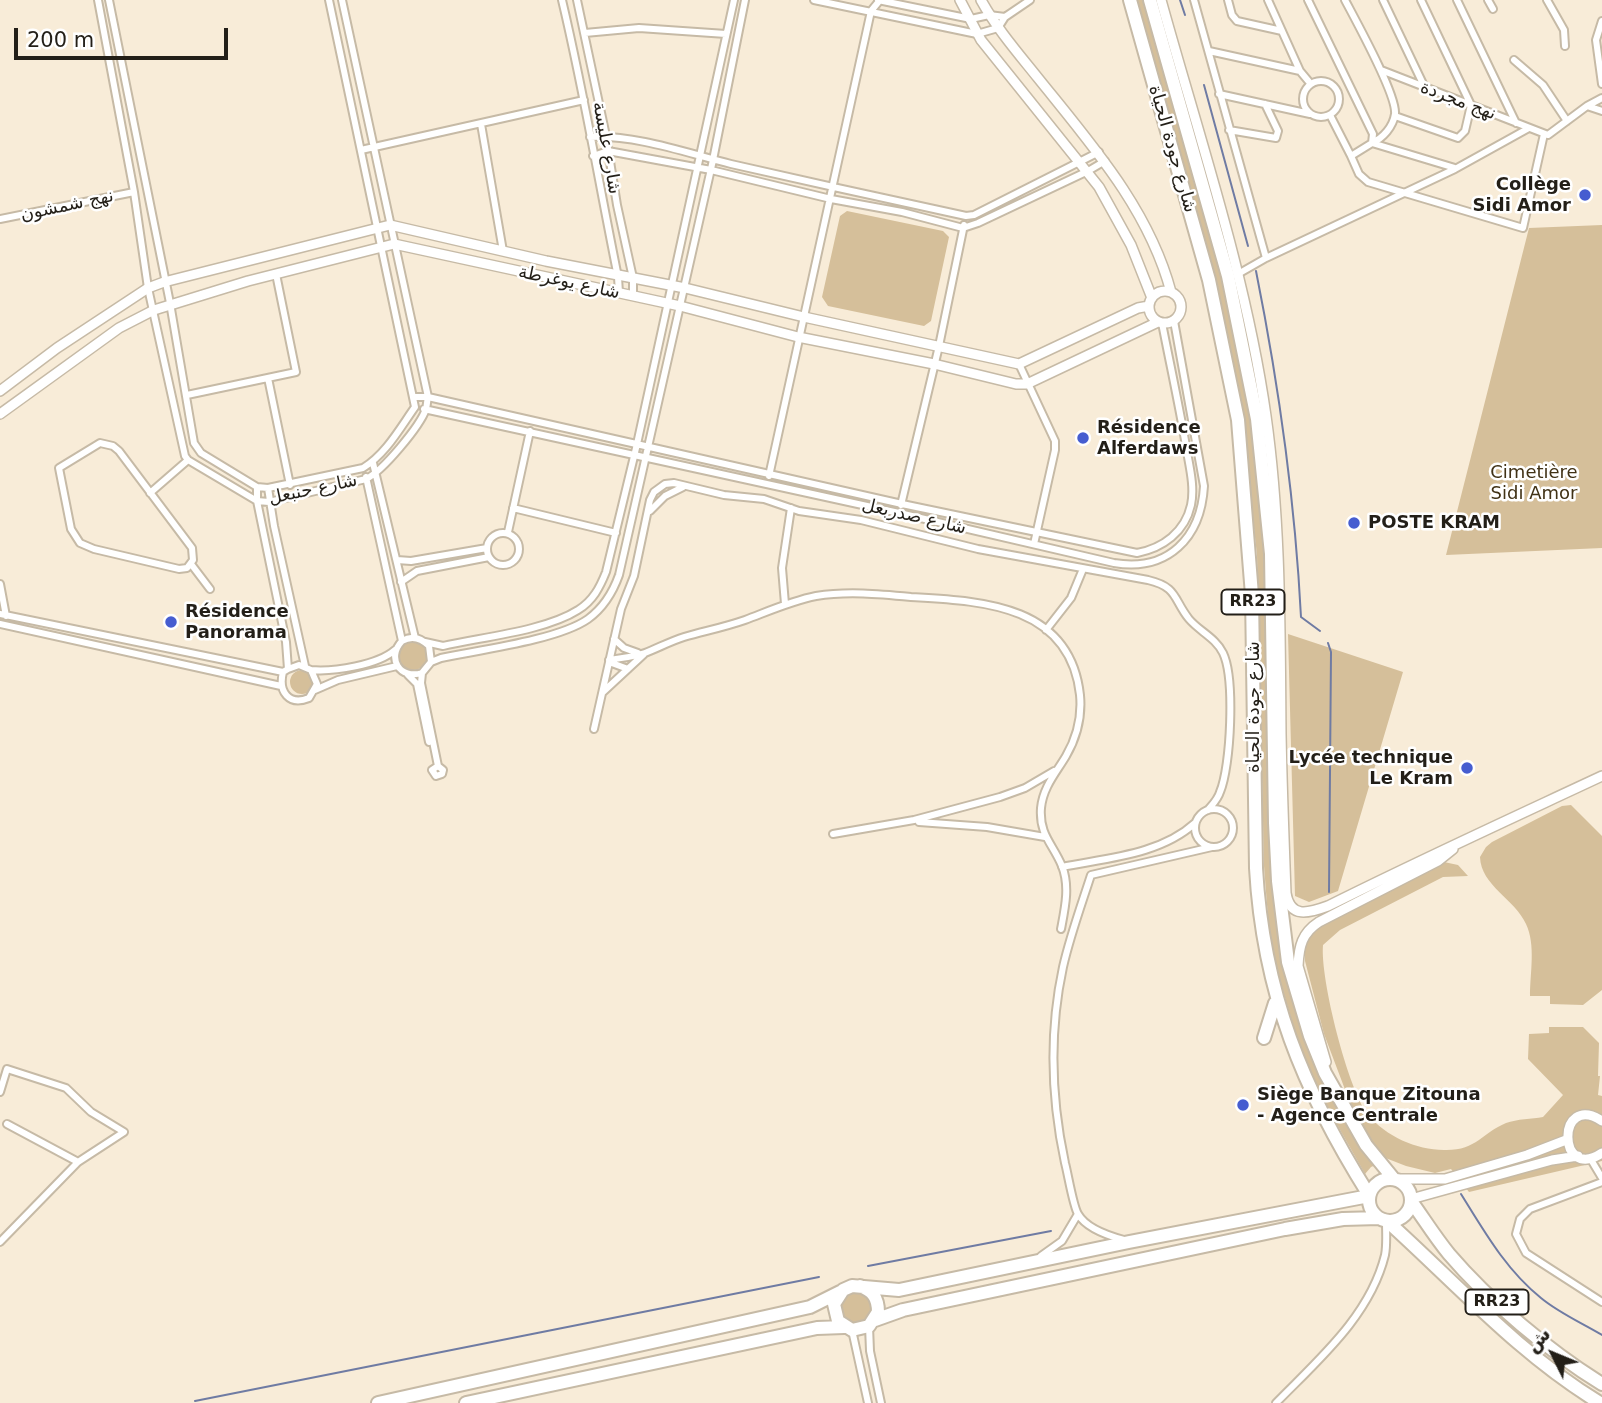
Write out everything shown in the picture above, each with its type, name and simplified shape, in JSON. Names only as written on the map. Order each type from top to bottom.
[{"type":"highway","name":"شارع جودة الحياة","points":[[1130,0],[1209,280],[1238,420],[1252,596],[1257,900],[1276,1000],[1304,1078],[1335,1139],[1369,1196]]},
{"type":"highway","name":"شارع جودة الحياة","points":[[1150,0],[1228,276],[1257,419],[1271,554],[1275,823],[1282,930],[1288,962],[1306,1023],[1325,1073],[1366,1146],[1395,1179]]},
{"type":"highway","points":[[1264,1038],[1276,1000]]},
{"type":"highway","points":[[378,1403],[810,1307],[852,1286],[900,1290],[1369,1196],[1375,1184],[1387,1178],[1395,1179]]},
{"type":"highway","name":"RR23","points":[[1395,1179],[1407,1187],[1411,1200],[1450,1255],[1481,1287],[1541,1340],[1602,1384]]},
{"type":"highway","name":"RR23","points":[[1369,1196],[1371,1208],[1510,1337],[1550,1370],[1600,1403]]},
{"type":"highway","points":[[466,1403],[817,1328],[848,1329],[872,1324],[903,1310],[1285,1229],[1343,1219],[1394,1220],[1406,1214],[1411,1200]]},
{"type":"highway","points":[[860,1286],[875,1296],[878,1312],[872,1324]]},
{"type":"highway","points":[[844,1290],[834,1304],[834,1313],[848,1329]]},
{"type":"street","points":[[97,0],[134,192],[148,288],[188,460],[149,493]]},
{"type":"street","name":"شارع حنبعل","points":[[109,0],[197,449],[257,487],[290,485],[363,468],[373,463],[415,407]]},
{"type":"street","points":[[330,0],[415,407]]},
{"type":"street","name":"شارع حنبعل","points":[[188,460],[257,501],[268,502],[366,479],[377,474],[404,443],[426,410],[428,397],[342,0]]},
{"type":"street","name":"شارع عليسة","points":[[562,0],[584,100],[619,293]]},
{"type":"street","name":"شارع عليسة","points":[[577,0],[606,136],[633,278],[634,296]]},
{"type":"street","points":[[3,614],[286,671],[294,666],[324,671],[383,658],[402,641],[415,638],[443,646],[560,620],[580,610],[601,586],[616,533],[734,0]]},
{"type":"street","points":[[395,650],[397,666],[417,684],[436,766],[421,683],[422,673],[431,662],[441,657],[567,629],[587,619],[612,592],[619,575],[647,458],[711,170],[745,0]]},
{"type":"street","points":[[814,0],[976,34],[998,28],[1004,17],[1030,0]]},
{"type":"street","points":[[767,484],[871,11],[879,0],[971,19],[989,15],[1004,17]]},
{"type":"street","points":[[960,0],[976,34],[1088,171],[1114,212],[1131,245],[1151,302],[1152,317],[1160,322]]},
{"type":"street","points":[[981,0],[998,28],[1099,152],[1135,206],[1166,272],[1171,292]]},
{"type":"street","points":[[1161,0],[1238,274],[1253,337],[1266,416],[1279,552],[1281,736],[1287,901],[1295,911],[1319,910],[1602,776]]},
{"type":"street","points":[[1196,0],[1219,94],[1266,258]]},
{"type":"street","points":[[1228,0],[1232,15],[1237,20],[1282,30]]},
{"type":"street","points":[[1268,0],[1300,71],[1310,83]]},
{"type":"street","points":[[1308,0],[1373,134],[1372,143]]},
{"type":"street","points":[[1345,0],[1381,70],[1395,106],[1395,116],[1381,139],[1351,156]]},
{"type":"street","points":[[1383,0],[1425,88]]},
{"type":"street","points":[[1395,116],[1458,138],[1465,131],[1471,105],[1420,0]]},
{"type":"street","points":[[1457,0],[1516,123]]},
{"type":"street","points":[[1488,0],[1493,9]]},
{"type":"street","points":[[1547,0],[1564,30],[1565,46]]},
{"type":"street","points":[[1602,21],[1596,40],[1596,52],[1602,84]]},
{"type":"street","points":[[585,33],[639,28],[726,34]]},
{"type":"street","points":[[1209,51],[1300,71]]},
{"type":"street","points":[[1514,60],[1543,85],[1567,121]]},
{"type":"street","name":"نهج مجردة","points":[[1381,70],[1544,134]]},
{"type":"street","points":[[1219,94],[1318,117],[1330,115],[1339,102],[1337,91],[1329,83],[1310,83]]},
{"type":"street","points":[[1310,83],[1303,98],[1307,111],[1312,115]]},
{"type":"street","points":[[1337,91],[1350,83]]},
{"type":"street","points":[[1330,115],[1359,174],[1365,180],[1523,228],[1544,134],[1551,134],[1602,97]]},
{"type":"street","points":[[361,150],[584,100]]},
{"type":"street","points":[[1229,130],[1276,138],[1278,131],[1265,103]]},
{"type":"street","points":[[1587,106],[1602,111]]},
{"type":"street","points":[[481,124],[503,251]]},
{"type":"street","points":[[1238,274],[1266,258],[1455,169],[1529,128]]},
{"type":"street","points":[[590,137],[606,136],[645,142],[713,160],[966,216],[986,209],[1099,152]]},
{"type":"street","points":[[1372,143],[1455,169]]},
{"type":"street","points":[[593,156],[608,151],[696,167],[831,200],[902,212],[963,228],[1105,161]]},
{"type":"street","name":"نهج شمشون","points":[[0,219],[134,192]]},
{"type":"street","points":[[899,513],[939,346],[966,216]]},
{"type":"street","name":"شارع يوغرطة","points":[[0,391],[67,341],[148,288],[377,226],[390,225],[618,276],[685,288],[1019,364]]},
{"type":"street","name":"شارع يوغرطة","points":[[0,414],[119,328],[170,303],[394,244],[681,306],[798,337],[934,364],[1004,382],[1027,384]]},
{"type":"street","points":[[187,395],[296,372],[276,274]]},
{"type":"street","points":[[1027,384],[1160,322],[1174,321],[1179,315],[1181,305],[1177,296],[1162,291],[1151,302],[1019,364],[1027,384],[1055,441],[1034,544]]},
{"type":"street","name":"شارع صدربعل","points":[[415,407],[530,430],[634,456],[1114,563],[1139,564],[1165,557],[1177,548],[1195,527],[1203,503],[1205,486],[1174,321]]},
{"type":"street","name":"شارع صدربعل","points":[[414,397],[428,397],[902,504],[1138,552],[1160,546],[1173,536],[1186,519],[1192,491],[1160,322]]},
{"type":"street","points":[[268,378],[290,485]]},
{"type":"street","points":[[508,533],[530,430]]},
{"type":"street","points":[[107,443],[119,451],[192,548],[194,554],[191,564],[179,569],[94,549],[80,543],[71,529],[59,468],[94,445],[107,443]]},
{"type":"street","points":[[373,463],[415,638]]},
{"type":"street","points":[[363,468],[402,641]]},
{"type":"street","points":[[594,729],[621,609],[634,576],[652,496],[657,488],[669,483],[724,495],[764,499],[817,515],[861,520],[978,549],[1164,585],[1174,593],[1191,622],[1221,650],[1228,673],[1229,742],[1221,792],[1225,812],[1232,822],[1231,837],[1224,845],[1091,875],[1063,967],[1053,1047],[1058,1127],[1078,1214],[1102,1232],[1129,1242]]},
{"type":"street","points":[[257,487],[257,501],[286,642],[286,671],[281,686],[285,695],[296,701],[309,698],[315,690],[338,680],[397,666]]},
{"type":"street","points":[[268,488],[268,502],[308,668],[316,680],[315,690]]},
{"type":"street","points":[[513,508],[616,533]]},
{"type":"street","points":[[785,604],[782,568],[791,509]]},
{"type":"street","points":[[401,582],[417,571],[489,557],[502,565],[508,564],[520,551],[518,541],[508,533],[497,533],[491,537],[487,548],[489,557]]},
{"type":"street","points":[[397,561],[487,548]]},
{"type":"street","points":[[191,564],[210,589]]},
{"type":"street","points":[[1046,630],[1072,598],[1083,569]]},
{"type":"street","points":[[0,584],[2,625],[281,686]]},
{"type":"street","points":[[609,661],[644,654],[673,641],[741,621],[785,604],[814,596],[842,593],[972,601],[1013,610],[1028,617],[1046,630],[1062,647],[1071,664],[1080,695],[1080,716],[1075,736],[1049,782],[1042,801],[1041,819],[1045,837],[1062,867],[1066,895],[1061,929]]},
{"type":"street","points":[[614,639],[624,648],[644,654]]},
{"type":"street","points":[[425,642],[431,651],[431,662]]},
{"type":"street","points":[[601,693],[644,654]]},
{"type":"street","points":[[609,661],[628,668]]},
{"type":"street","points":[[408,674],[422,673]]},
{"type":"street","points":[[833,834],[902,823],[1013,793],[1058,768]]},
{"type":"street","points":[[1062,867],[1150,849],[1180,835],[1208,810],[1221,792]]},
{"type":"street","points":[[1208,810],[1219,809],[1225,812]]},
{"type":"street","points":[[946,812],[947,822]]},
{"type":"street","points":[[902,823],[947,822],[1045,837]]},
{"type":"street","points":[[1191,852],[1197,837],[1195,823]]},
{"type":"street","points":[[1180,835],[1197,837],[1204,845],[1212,848]]},
{"type":"street","points":[[1345,1111],[1318,1036],[1298,966],[1298,953],[1304,934],[1319,922],[1438,861],[1463,842]]},
{"type":"street","points":[[0,1092],[8,1069],[58,1084],[71,1092],[91,1112],[124,1132],[78,1162],[0,1242]]},
{"type":"street","points":[[1578,1156],[1572,1152],[1566,1140],[1568,1128],[1578,1118],[1592,1116],[1602,1121]]},
{"type":"street","points":[[7,1124],[78,1162]]},
{"type":"street","points":[[1395,1179],[1445,1179],[1527,1155],[1566,1140]]},
{"type":"street","points":[[1411,1200],[1552,1160],[1578,1156],[1590,1158],[1602,1153]]},
{"type":"street","points":[[1590,1158],[1602,1180],[1530,1209],[1520,1219],[1516,1234],[1526,1253],[1602,1302]]},
{"type":"street","points":[[1031,1262],[1062,1241],[1078,1214]]},
{"type":"street","points":[[1276,1403],[1340,1336],[1359,1311],[1382,1263],[1385,1252],[1384,1220]]},
{"type":"street","points":[[0,1228],[9,1232]]},
{"type":"street","points":[[872,1324],[870,1351],[881,1403]]},
{"type":"street","points":[[848,1329],[867,1403]]},
{"type":"green space","points":[[1134,0],[1145,0],[1223,278],[1252,419],[1268,553],[1276,865],[1308,1037],[1378,1164],[1365,1174],[1322,1098],[1298,1041],[1276,968],[1269,930],[1264,866],[1257,555],[1242,421]]},
{"type":"green space","points":[[847,211],[943,231],[949,237],[931,321],[924,326],[828,306],[822,297],[840,216]]},
{"type":"green space","name":"Cimetière Sidi Amor","points":[[1602,225],[1602,548],[1446,555],[1529,228]]},
{"type":"green space","points":[[1288,634],[1403,672],[1338,891],[1309,902],[1295,896]]},
{"type":"green space","points":[[413,642],[423,646],[427,656],[423,666],[413,670],[403,666],[399,656],[403,646]]},
{"type":"green space","points":[[302,670],[311,673],[314,682],[311,691],[302,694],[293,691],[290,682],[293,673]]},
{"type":"green space","points":[[1571,805],[1602,836],[1602,990],[1583,1005],[1550,1004],[1550,996],[1530,996],[1532,950],[1529,932],[1521,915],[1486,876],[1480,857],[1492,842],[1562,806]]},
{"type":"green space","points":[[1444,862],[1458,865],[1468,876],[1443,877],[1340,930],[1323,945],[1326,982],[1337,1033],[1360,1102],[1375,1123],[1402,1140],[1433,1149],[1464,1148],[1506,1123],[1543,1117],[1563,1095],[1528,1059],[1529,1034],[1549,1033],[1549,1027],[1583,1027],[1599,1043],[1598,1095],[1602,1096],[1602,1161],[1469,1192],[1451,1169],[1435,1173],[1406,1166],[1383,1157],[1372,1147],[1352,1108],[1324,1034],[1305,961],[1305,946],[1309,935],[1330,918]]},
{"type":"green space","points":[[856,1292],[867,1297],[872,1308],[867,1319],[856,1324],[845,1319],[840,1308],[845,1297]]},
{"type":"waterway","points":[[1180,0],[1185,15]]},
{"type":"waterway","points":[[1204,85],[1248,246]]},
{"type":"waterway","points":[[1256,271],[1285,443],[1301,617],[1320,631]]},
{"type":"waterway","points":[[1328,643],[1331,652],[1329,892]]},
{"type":"waterway","points":[[1461,1194],[1497,1249],[1528,1287],[1555,1308],[1602,1335]]},
{"type":"waterway","points":[[868,1266],[1051,1231]]},
{"type":"waterway","points":[[195,1401],[819,1277]]},
{"type":"place","name":"Collège Sidi Amor","points":[[1585,195]]},
{"type":"place","name":"Résidence Alferdaws","points":[[1083,438]]},
{"type":"place","name":"POSTE KRAM","points":[[1354,523]]},
{"type":"place","name":"Résidence Panorama","points":[[171,622]]},
{"type":"place","name":"Lycée technique Le Kram","points":[[1467,768]]},
{"type":"place","name":"Siège Banque Zitouna - Agence Centrale","points":[[1243,1105]]}]
